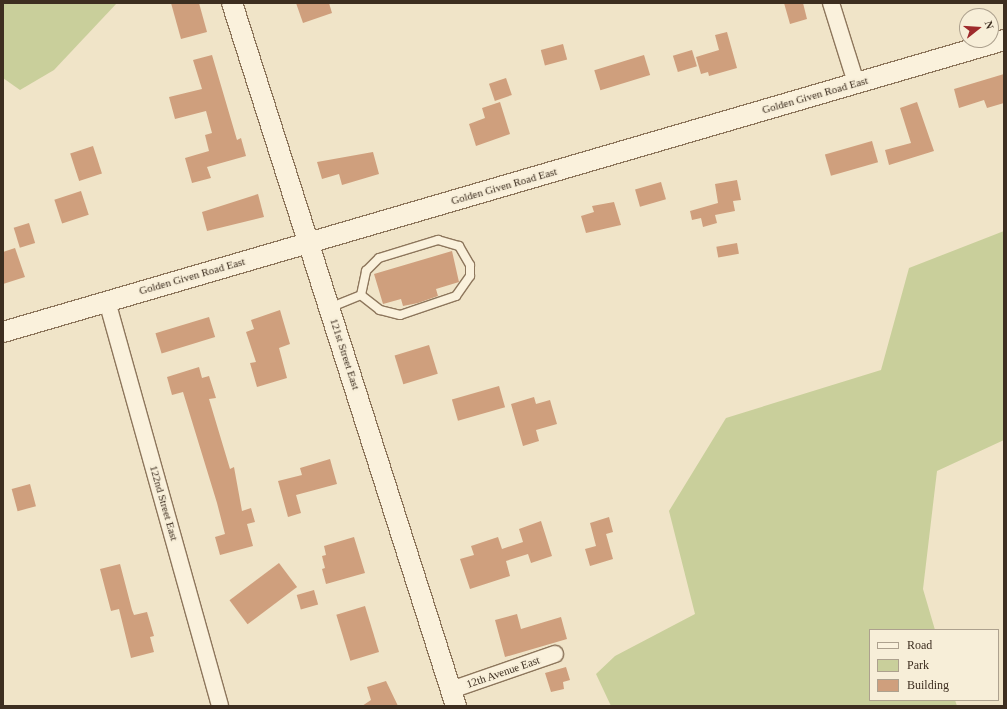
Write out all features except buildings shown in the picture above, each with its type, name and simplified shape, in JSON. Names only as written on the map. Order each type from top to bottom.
[{"type":"street","name":"121st Street East","points":[[232,3],[454,698]]},
{"type":"street","points":[[831,3],[856,83]]},
{"type":"street","name":"Golden Given Road East","points":[[3,332],[1004,40]]},
{"type":"street","name":"122nd Street East","points":[[107,301],[220,706]]},
{"type":"street","name":"12th Avenue East","points":[[454,698],[555,654]]},
{"type":"lane","points":[[438,240],[459,246],[470,265],[470,276],[456,296],[400,315],[380,310],[361,295],[370,264],[438,240]]},
{"type":"lane","points":[[329,308],[361,295]]},
{"type":"green space","points":[[3,3],[117,3],[54,70],[20,90],[3,78]]},
{"type":"green space","points":[[1004,231],[1004,440],[937,471],[923,589],[935,629],[869,629],[869,701],[955,701],[957,706],[611,706],[596,674],[615,656],[695,614],[669,511],[726,418],[881,370],[909,268]]}]
